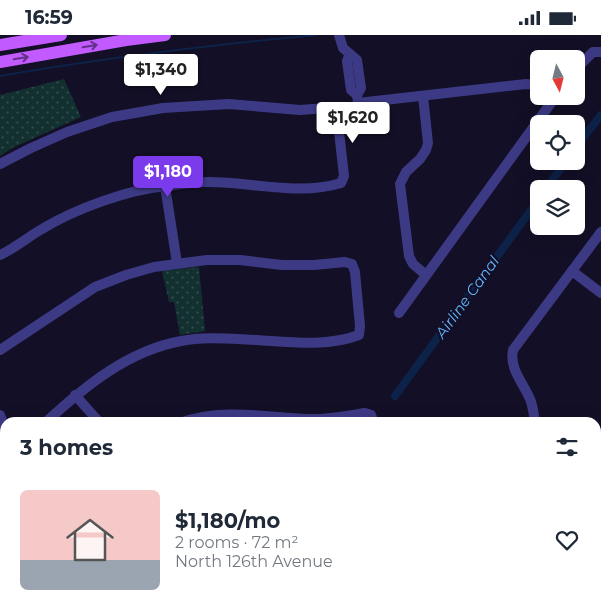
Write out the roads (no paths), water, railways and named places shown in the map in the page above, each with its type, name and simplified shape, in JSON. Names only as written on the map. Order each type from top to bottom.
[{"type":"main road","points":[[0,45],[61,35]]},
{"type":"main road","points":[[0,62],[165,35]]},
{"type":"street","points":[[340,38],[343,47],[357,60],[354,76],[361,88],[357,95],[358,103],[530,84]]},
{"type":"street","points":[[585,59],[592,52],[601,52]]},
{"type":"street","points":[[422,96],[428,143],[426,150],[420,159],[406,172],[400,185],[409,255],[413,264],[426,275]]},
{"type":"street","points":[[0,164],[67,132],[112,117],[163,108],[229,105],[300,110],[327,108],[334,109],[337,114],[344,176],[341,183],[300,189],[209,182],[139,190],[108,199],[43,228],[0,255]]},
{"type":"street","points":[[399,313],[549,105]]},
{"type":"street","points":[[165,186],[177,263]]},
{"type":"street","points":[[534,417],[530,400],[514,368],[513,351],[601,232]]},
{"type":"street","points":[[0,350],[95,287],[154,267],[207,260],[240,260],[282,265],[314,265],[345,262],[352,264],[355,272],[360,326],[359,335],[326,342],[300,343],[224,338],[181,341],[148,351],[111,369],[75,395],[51,417]]},
{"type":"street","points":[[572,271],[601,293]]},
{"type":"street","points":[[75,395],[95,417]]},
{"type":"street","points":[[328,417],[365,413],[370,417]]},
{"type":"street","points":[[203,417],[243,414],[283,417]]},
{"type":"waterway","points":[[0,76],[79,63],[317,35]]},
{"type":"waterway","name":"Airline Canal","points":[[585,135],[601,115]]},
{"type":"waterway","name":"Airline Canal","points":[[552,180],[560,170]]},
{"type":"waterway","name":"Airline Canal","points":[[395,396],[530,211]]}]
